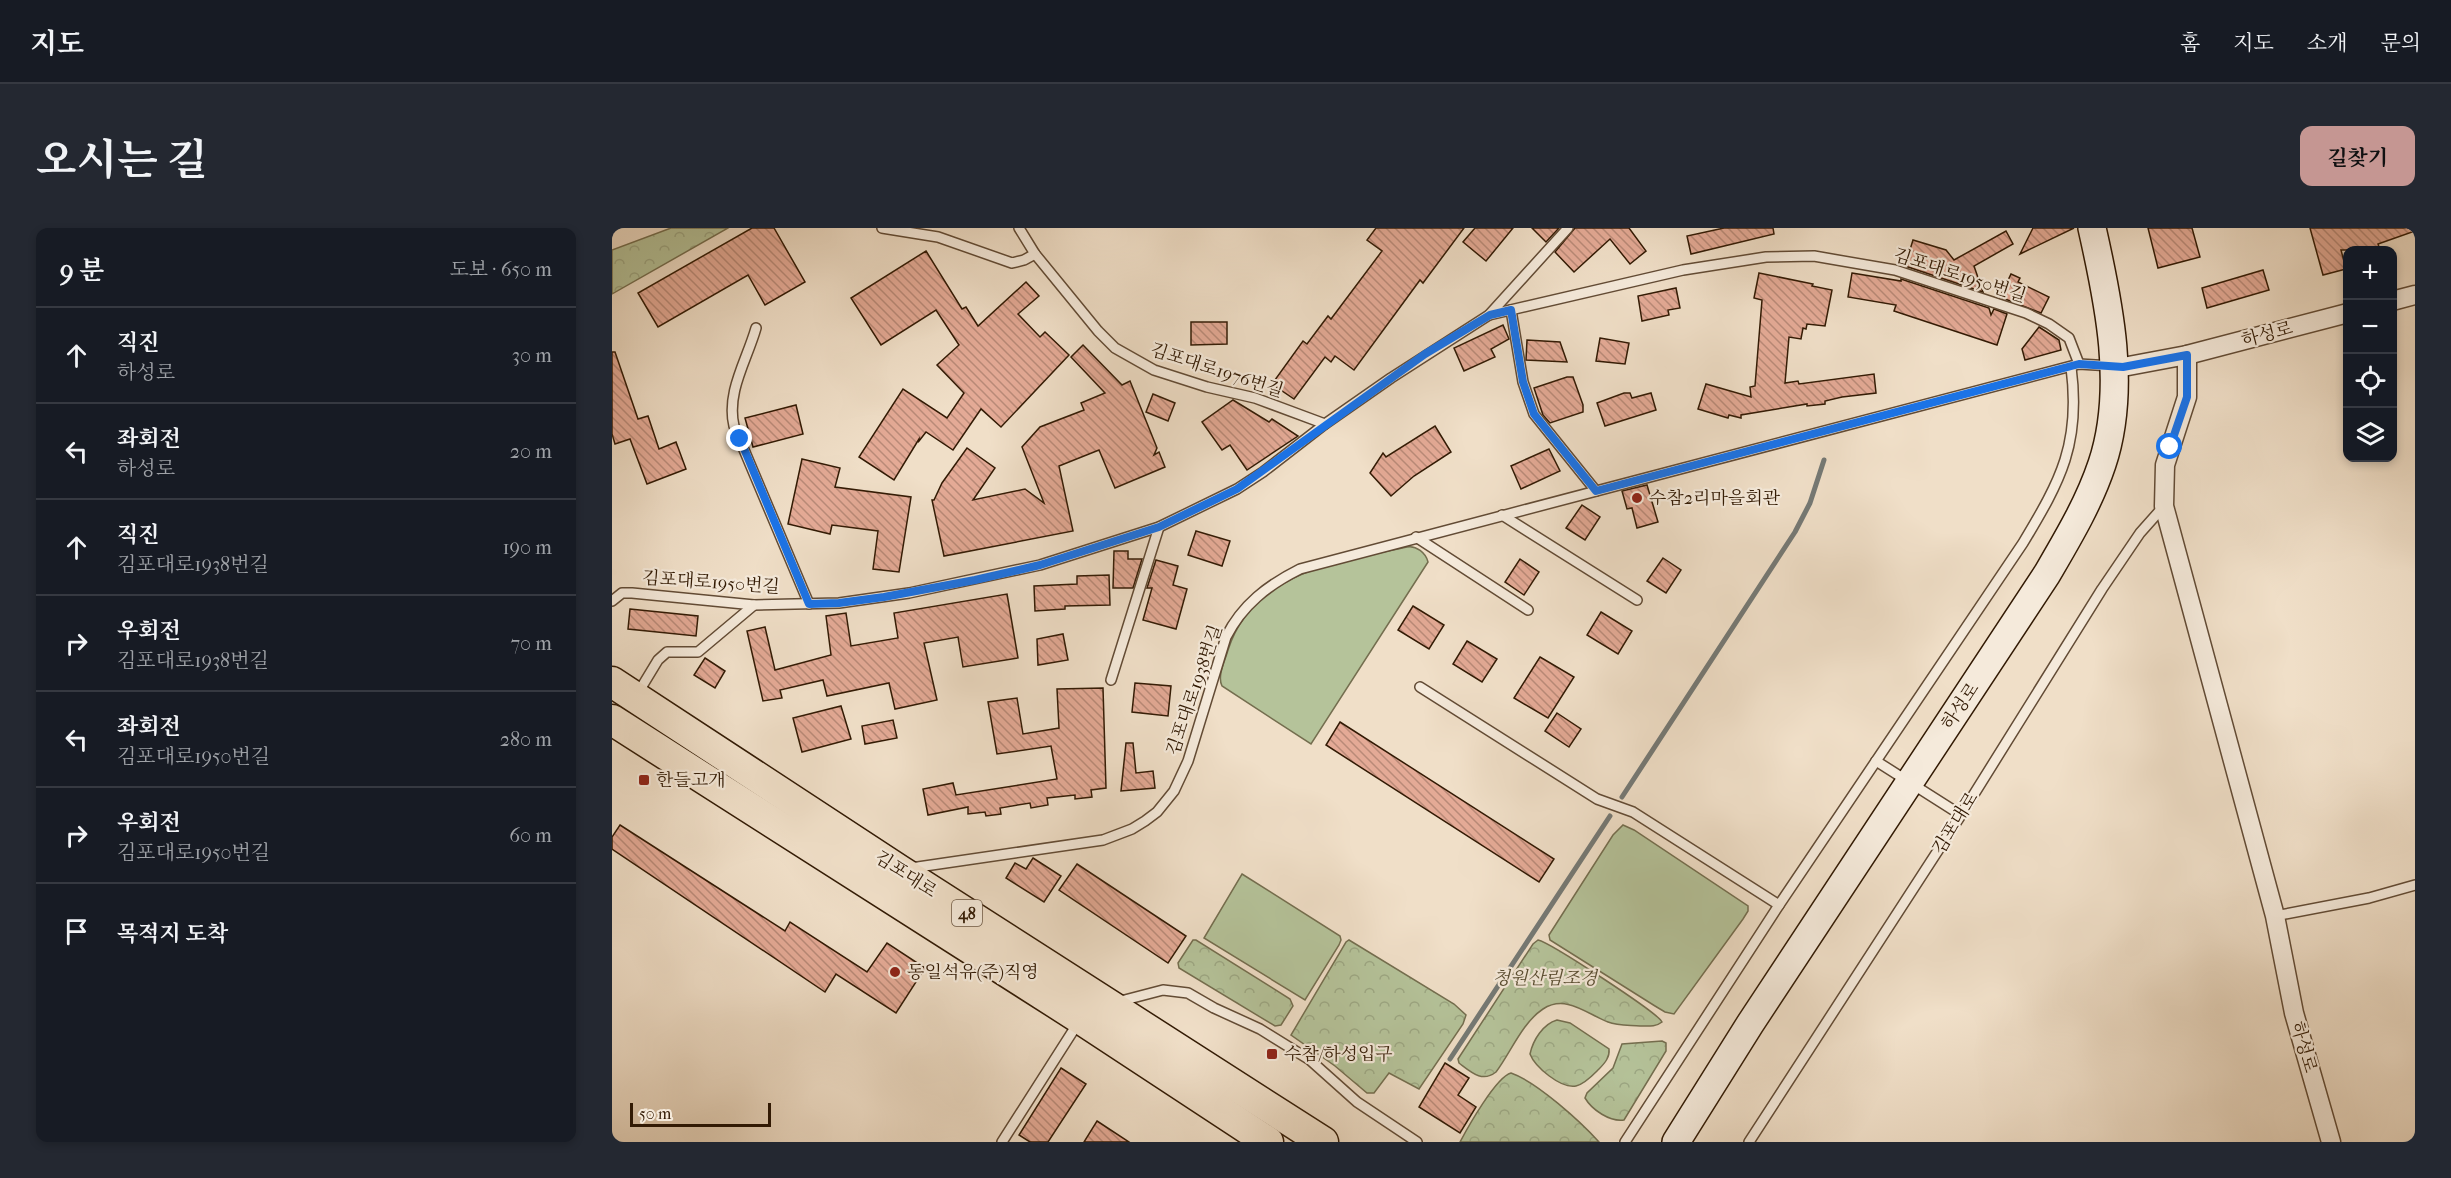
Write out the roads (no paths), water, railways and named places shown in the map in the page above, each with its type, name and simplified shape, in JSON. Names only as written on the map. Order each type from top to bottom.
[{"type":"main road","name":"김포대로","points":[[624,690],[899,870],[1323,1142]]},
{"type":"main road","name":"김포대로","points":[[612,720],[1081,1019],[1268,1142]]},
{"type":"street","name":"하성로","points":[[2092,228],[2118,366]]},
{"type":"street","name":"하성로","points":[[1676,1142],[1750,1024],[2059,576],[2095,512],[2112,468],[2122,415],[2117,308],[2102,228]]},
{"type":"street","points":[[2396,300],[2415,295]]},
{"type":"street","name":"하성로","points":[[2118,366],[2187,355],[2343,314]]},
{"type":"street","name":"하성로","points":[[2187,355],[2187,397],[2165,465],[2164,506],[2275,916],[2294,1013],[2331,1142]]},
{"type":"street","name":"하성로","points":[[1691,1142],[1915,786]]},
{"type":"lane","points":[[882,228],[938,237],[1012,263],[1035,254]]},
{"type":"lane","name":"김포대로1976번길","points":[[1019,228],[1035,254],[1105,340],[1131,358],[1154,370],[1255,398],[1325,424]]},
{"type":"lane","name":"김포대로1950번길","points":[[612,601],[622,593],[632,592],[754,605],[839,603],[884,597],[1040,565],[1159,527],[1237,489],[1425,354],[1490,315],[1568,228]]},
{"type":"lane","name":"김포대로1950번길","points":[[1490,315],[1694,268],[1766,257],[1814,256],[1895,270],[2026,313],[2049,324],[2068,338],[2075,365],[2073,428],[2064,467],[2056,485],[2022,543],[1779,905],[1625,1142]]},
{"type":"lane","points":[[1511,310],[1523,382],[1534,414],[1596,491]]},
{"type":"lane","name":"김포대로1950번길","points":[[756,328],[733,393],[731,413],[734,426],[809,604]]},
{"type":"lane","name":"김포대로1938번길","points":[[899,870],[1103,840],[1132,829],[1145,821],[1167,802],[1181,777],[1226,637],[1233,623],[1252,600],[1300,568],[2075,365],[2118,366]]},
{"type":"lane","name":"김포대로","points":[[1749,1142],[1961,815],[2102,589],[2140,533],[2164,506]]},
{"type":"lane","points":[[1502,515],[1637,600]]},
{"type":"lane","points":[[1111,680],[1159,527]]},
{"type":"lane","points":[[1416,537],[1528,610]]},
{"type":"lane","points":[[624,690],[662,656],[672,651],[698,652],[754,605]]},
{"type":"lane","points":[[1420,687],[1597,799],[1633,812],[1779,905]]},
{"type":"lane","points":[[1876,761],[1961,815]]},
{"type":"lane","points":[[2275,916],[2369,898],[2415,885]]},
{"type":"lane","points":[[1110,1004],[1163,990],[1188,993],[1260,1029],[1310,1060],[1357,1102],[1417,1142]]},
{"type":"lane","points":[[1002,1142],[1081,1019]]},
{"type":"waterway","points":[[1622,797],[1795,532],[1810,503],[1824,460]]},
{"type":"waterway","points":[[1450,1059],[1610,816]]},
{"type":"place","name":"수참2리마을회관","points":[[1637,498]]},
{"type":"place","name":"한들고개","points":[[644,780]]},
{"type":"place","name":"동일석유(주)직영","points":[[895,972]]},
{"type":"place","name":"수참/하성입구","points":[[1272,1054]]},
{"type":"park label","name":"청원산림조경","points":[[1545,978]]}]
